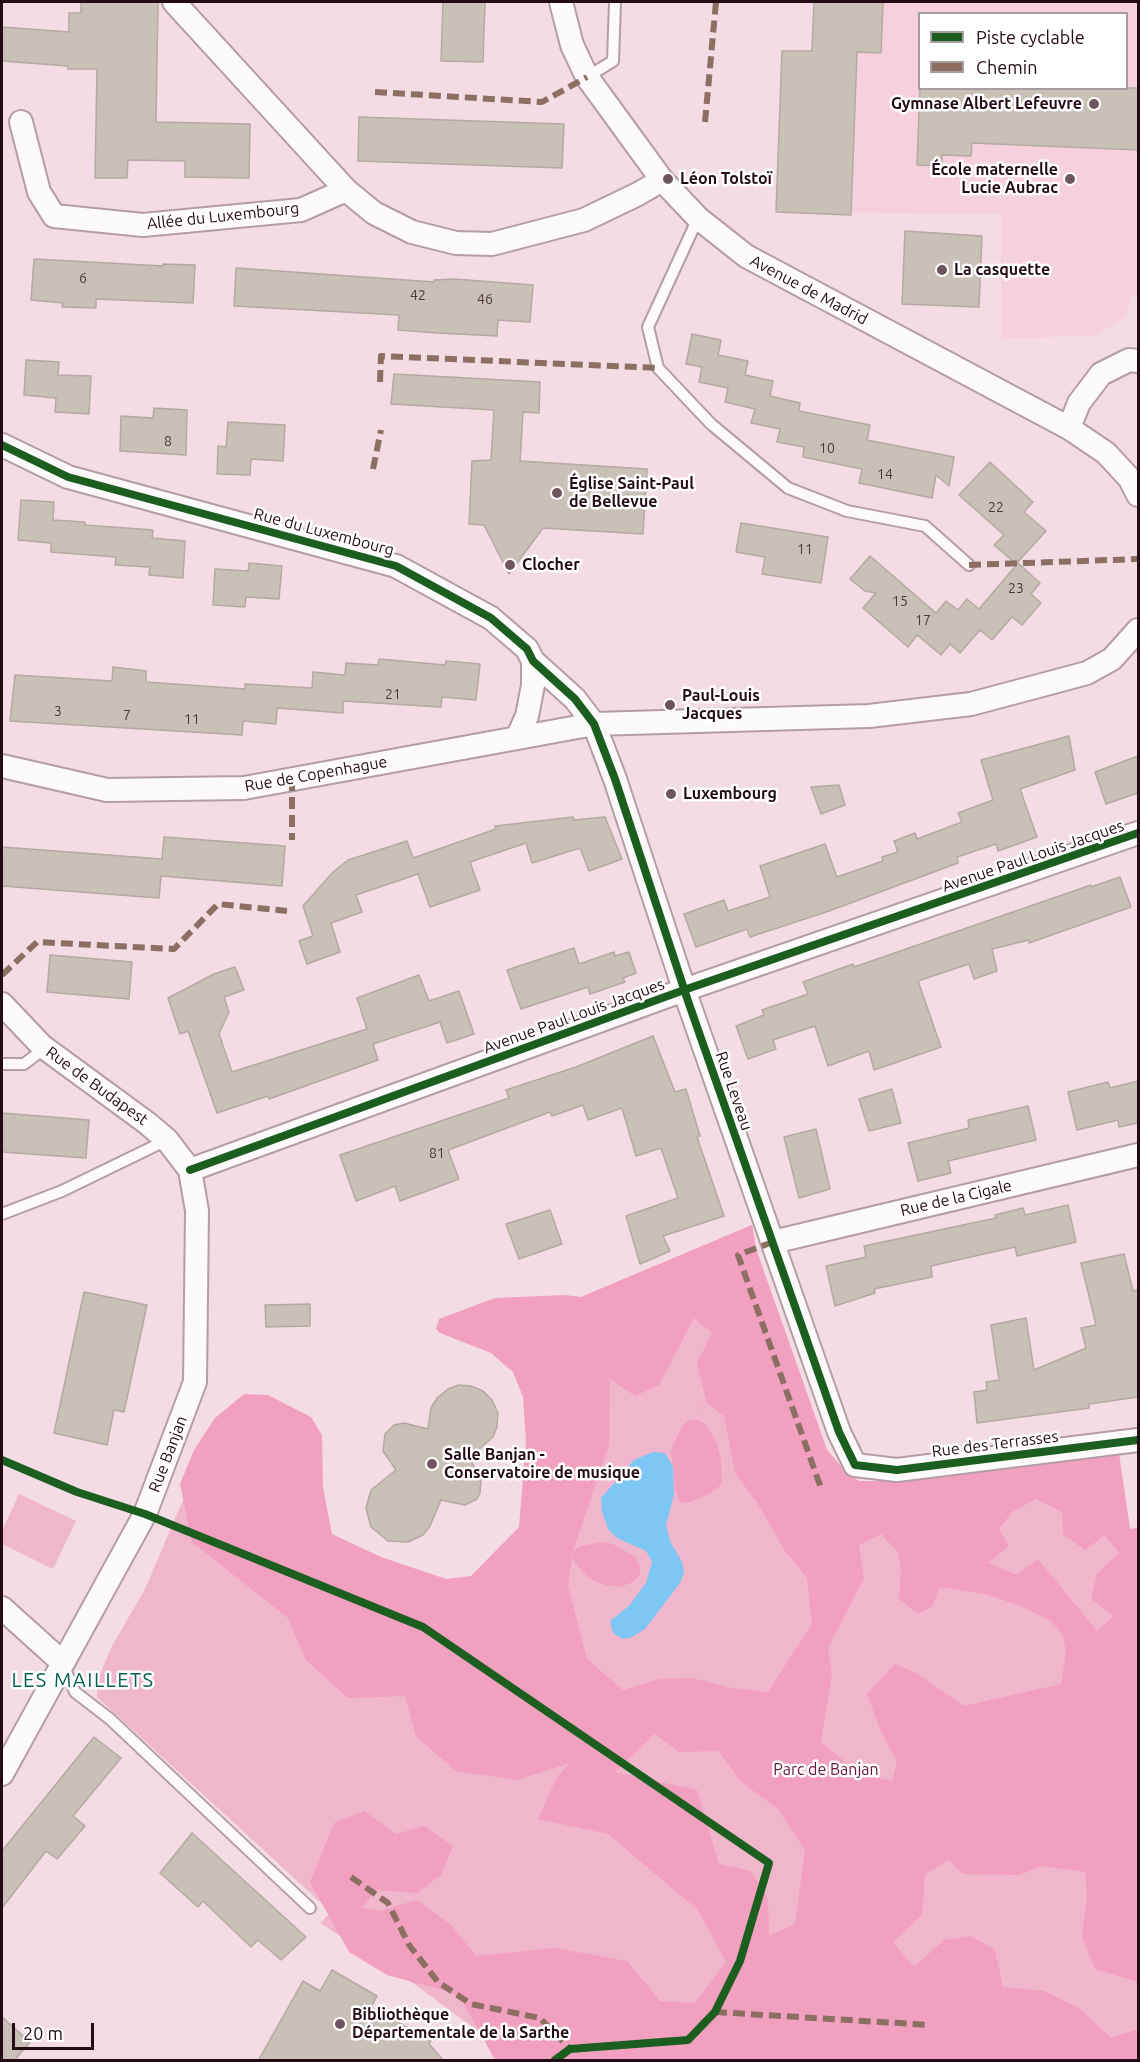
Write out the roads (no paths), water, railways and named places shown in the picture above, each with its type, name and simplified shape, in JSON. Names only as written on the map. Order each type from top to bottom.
[{"type":"street","points":[[174,2],[346,190],[374,213],[412,232],[456,243],[492,244],[584,220],[662,180]]},
{"type":"street","name":"Avenue de Madrid","points":[[561,2],[572,45],[586,77],[662,180],[698,218],[746,256],[1069,428],[1106,453],[1130,479],[1138,495]]},
{"type":"street","name":"Allée du Luxembourg","points":[[21,122],[39,192],[54,216],[143,225],[301,210],[346,190]]},
{"type":"street","points":[[1069,428],[1079,404],[1101,374],[1129,360],[1138,361]]},
{"type":"street","name":"Rue du Luxembourg","points":[[2,445],[68,477],[396,566],[491,618],[527,649],[533,661],[575,699],[594,724]]},
{"type":"street","points":[[594,724],[869,716],[971,704],[1087,673],[1112,659],[1138,630]]},
{"type":"street","points":[[517,738],[527,716],[533,685],[533,661]]},
{"type":"street","name":"Rue de Copenhague","points":[[2,766],[107,790],[244,788],[594,724]]},
{"type":"street","name":"Rue Leveau","points":[[594,724],[615,779],[684,990],[839,1432],[855,1465]]},
{"type":"street","name":"Avenue Paul Louis Jacques","points":[[190,1170],[684,990],[1138,833]]},
{"type":"street","name":"Rue de Budapest","points":[[2,1004],[45,1048],[147,1122],[167,1140],[190,1170]]},
{"type":"street","name":"Rue de la Cigale","points":[[773,1242],[1138,1155]]},
{"type":"street","name":"Rue Banjan","points":[[2,1774],[145,1514],[195,1382],[197,1211],[190,1170]]},
{"type":"street","name":"Rue des Terrasses","points":[[855,1465],[897,1470],[1138,1440]]},
{"type":"street","points":[[2,1608],[62,1662]]},
{"type":"lane","points":[[586,77],[613,61],[615,2]]},
{"type":"lane","points":[[698,218],[648,327],[658,368],[711,424],[788,488],[847,511],[925,526],[969,566]]},
{"type":"lane","points":[[2,1064],[24,1064],[45,1048]]},
{"type":"lane","points":[[2,1214],[62,1191],[167,1140]]},
{"type":"lane","points":[[62,1662],[75,1692],[110,1719],[310,1908]]},
{"type":"water","points":[[653,1452],[665,1453],[673,1467],[674,1495],[666,1525],[670,1541],[682,1562],[684,1573],[680,1583],[645,1629],[632,1637],[623,1639],[613,1633],[610,1621],[629,1606],[646,1583],[652,1562],[646,1551],[617,1538],[608,1529],[602,1512],[601,1498],[634,1460]]},
{"type":"place","name":"Gymnase Albert Lefeuvre","points":[[1094,104]]},
{"type":"place","name":"Léon Tolstoï","points":[[668,179]]},
{"type":"place","name":"École maternelle Lucie Aubrac","points":[[1070,179]]},
{"type":"place","name":"La casquette","points":[[942,270]]},
{"type":"place","name":"Église Saint-Paul de Bellevue","points":[[557,493]]},
{"type":"place","name":"Clocher","points":[[510,565]]},
{"type":"place","name":"Paul-Louis Jacques","points":[[670,705]]},
{"type":"place","name":"Luxembourg","points":[[671,794]]},
{"type":"place","name":"Salle Banjan - Conservatoire de musique","points":[[432,1464]]},
{"type":"place","name":"Bibliothèque Départementale de la Sarthe","points":[[340,2024]]},
{"type":"district","name":"LES MAILLETS","points":[[83,1680]]},
{"type":"park label","name":"Parc de Banjan","points":[[826,1770]]}]
